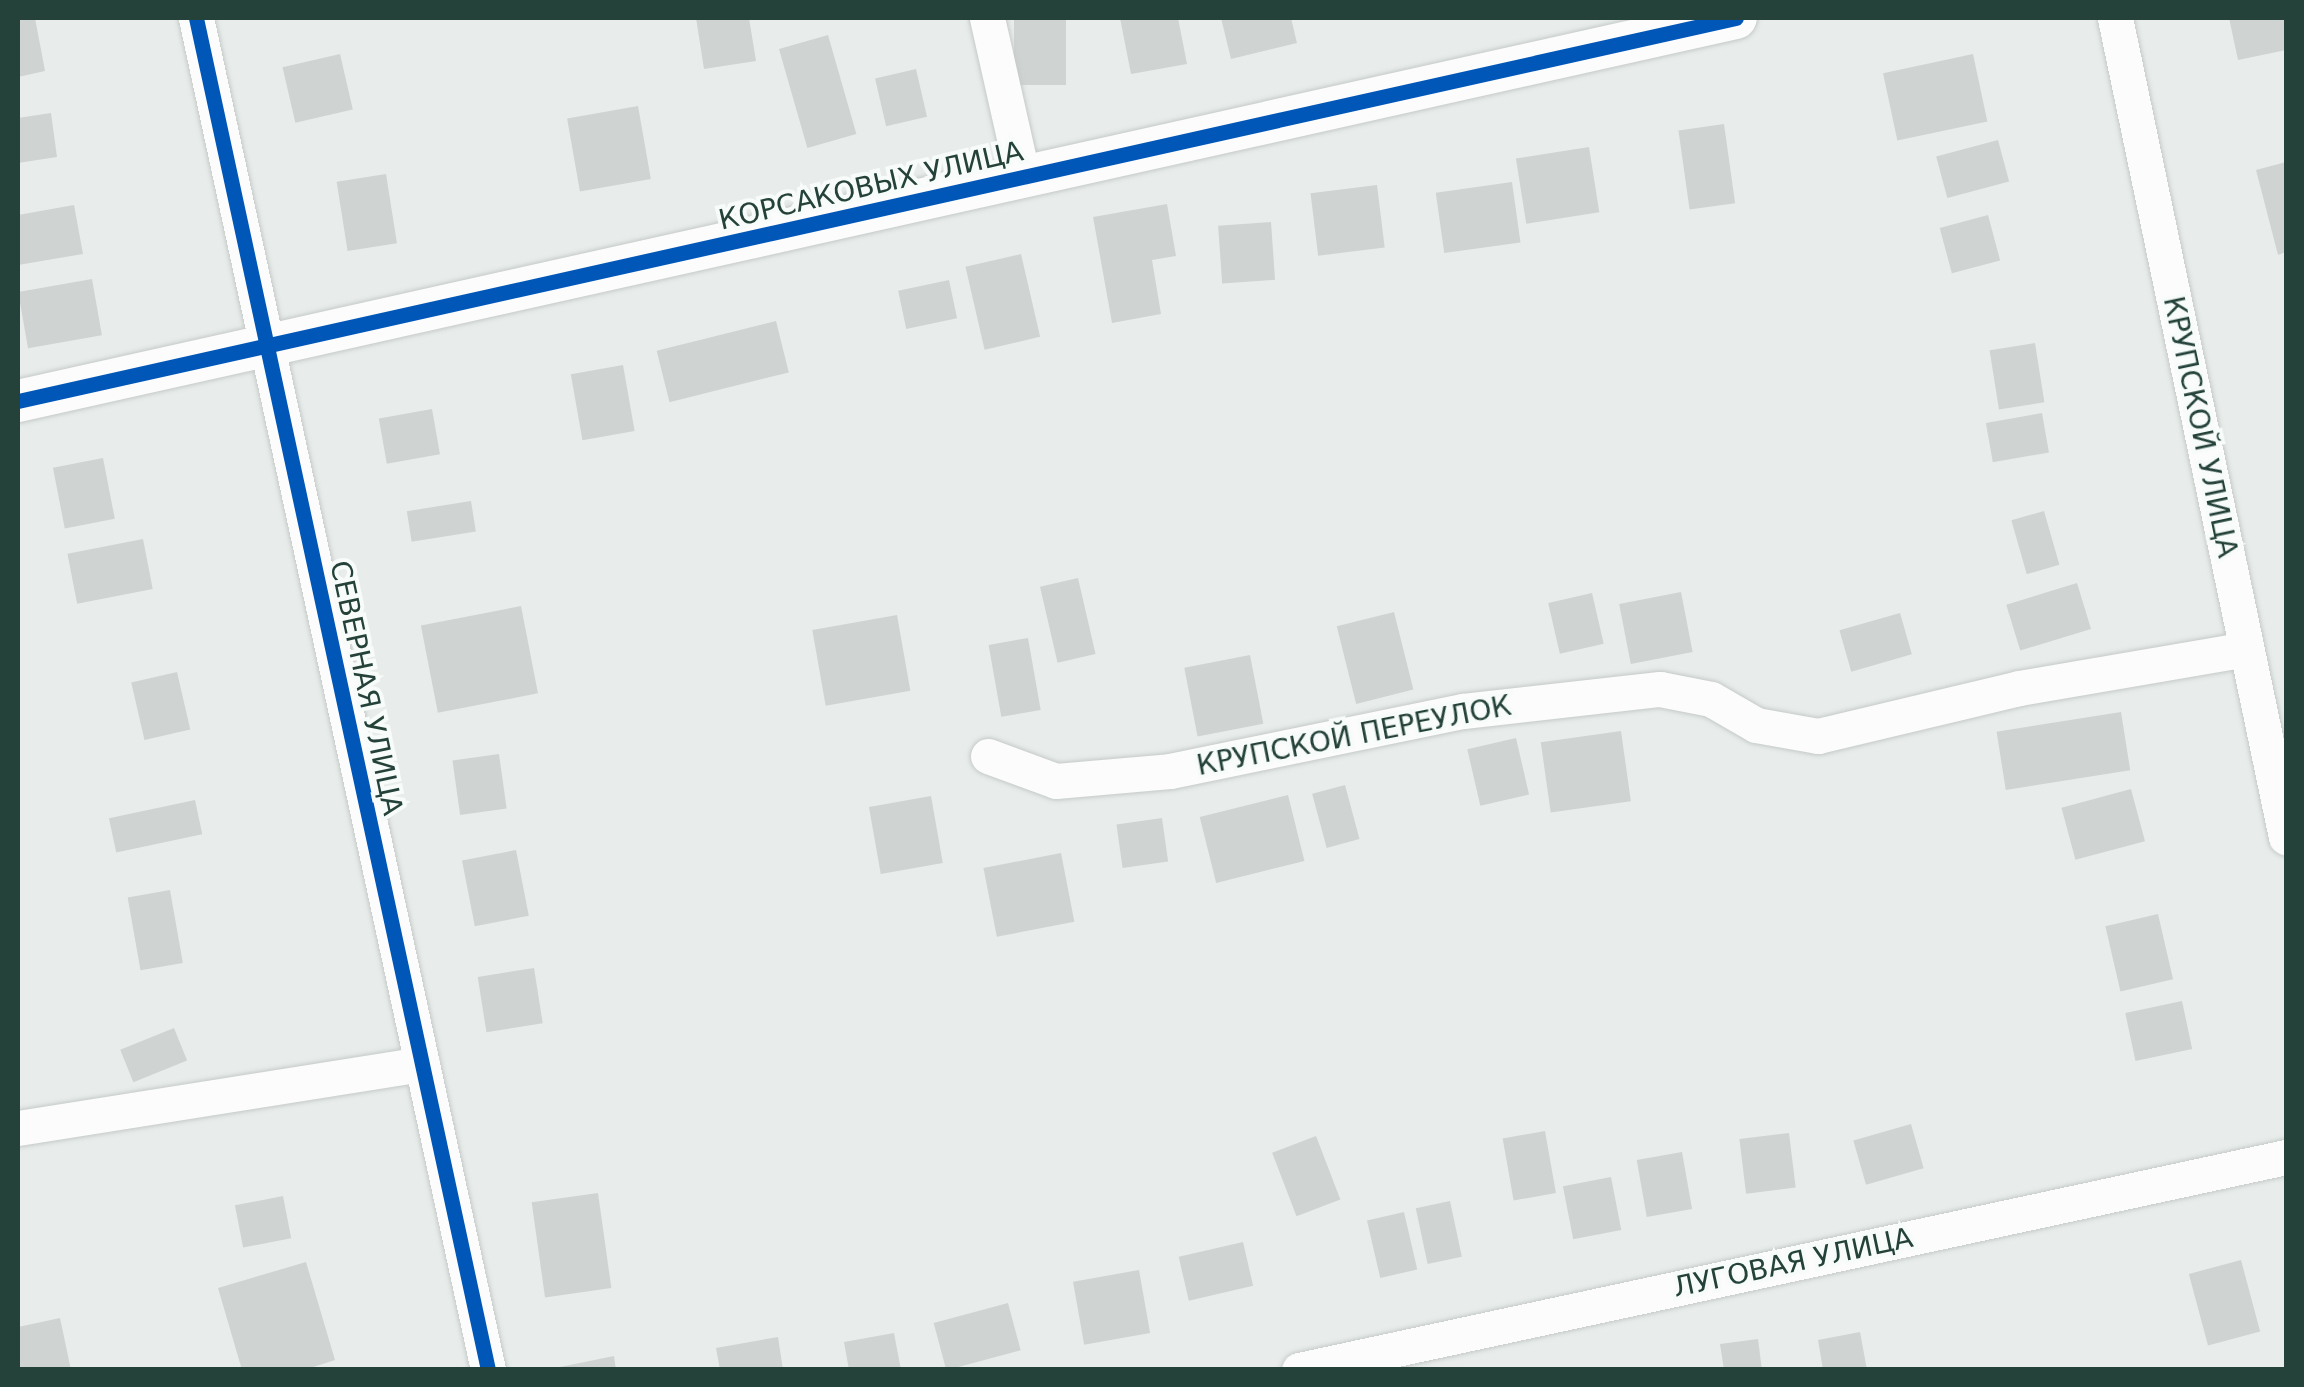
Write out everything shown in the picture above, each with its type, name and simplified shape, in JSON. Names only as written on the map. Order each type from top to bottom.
[{"type":"street","name":"СЕВЕРНАЯ УЛИЦА","points":[[196,18],[488,1370]]},
{"type":"street","points":[[987,18],[1024,178]]},
{"type":"street","name":"КОРСАКОВЫХ УЛИЦА","points":[[18,402],[1736,18]]},
{"type":"street","name":"КРУПСКОЙ УЛИЦА","points":[[2115,18],[2286,837]]},
{"type":"street","name":"КРУПСКОЙ ПЕРЕУЛОК","points":[[988,756],[1056,781],[1170,771],[1462,710],[1660,688],[1711,699],[1756,725],[1818,736],[2019,688],[2246,649]]},
{"type":"street","points":[[18,1128],[422,1064]]},
{"type":"street","name":"ЛУГОВАЯ УЛИЦА","points":[[1299,1370],[2286,1156]]},
{"type":"building","points":[[18,18],[35,18],[45,71],[18,77]]},
{"type":"building","points":[[696,18],[749,18],[756,61],[704,69]]},
{"type":"building","points":[[1014,18],[1066,18],[1066,85],[1014,85]]},
{"type":"building","points":[[1120,18],[1178,18],[1187,64],[1131,74]]},
{"type":"building","points":[[1221,18],[1291,18],[1297,43],[1231,59]]},
{"type":"building","points":[[2229,18],[2285,18],[2286,50],[2238,60]]},
{"type":"building","points":[[828,35],[856,134],[807,148],[779,49]]},
{"type":"building","points":[[340,54],[353,110],[295,123],[283,67]]},
{"type":"building","points":[[1973,54],[1987,121],[1897,141],[1883,73]]},
{"type":"building","points":[[916,69],[927,117],[886,126],[875,78]]},
{"type":"building","points":[[638,106],[651,179],[580,191],[567,119]]},
{"type":"building","points":[[51,113],[57,157],[18,163],[18,118]]},
{"type":"building","points":[[1724,124],[1735,203],[1690,210],[1678,130]]},
{"type":"building","points":[[1998,140],[2009,182],[1947,198],[1936,157]]},
{"type":"building","points":[[1589,147],[1599,212],[1526,224],[1516,159]]},
{"type":"building","points":[[2286,162],[2286,252],[2278,255],[2256,170]]},
{"type":"building","points":[[386,174],[397,243],[348,251],[337,182]]},
{"type":"building","points":[[1512,182],[1520,242],[1444,253],[1436,193]]},
{"type":"building","points":[[1377,185],[1385,248],[1318,256],[1310,193]]},
{"type":"building","points":[[1167,204],[1176,256],[1152,260],[1161,314],[1112,323],[1093,217]]},
{"type":"building","points":[[74,205],[83,254],[18,265],[18,215]]},
{"type":"building","points":[[1988,215],[2000,260],[1952,273],[1940,228]]},
{"type":"building","points":[[1271,222],[1275,280],[1222,284],[1218,226]]},
{"type":"building","points":[[1021,254],[1040,337],[985,350],[965,267]]},
{"type":"building","points":[[92,279],[102,335],[28,348],[18,292]]},
{"type":"building","points":[[949,280],[957,318],[906,329],[898,291]]},
{"type":"building","points":[[776,321],[789,372],[669,402],[657,351]]},
{"type":"building","points":[[2035,343],[2044,402],[1999,409],[1990,350]]},
{"type":"building","points":[[623,365],[635,431],[582,440],[571,374]]},
{"type":"building","points":[[432,409],[440,454],[387,464],[379,418]]},
{"type":"building","points":[[2042,413],[2049,452],[1993,462],[1986,423]]},
{"type":"building","points":[[103,458],[115,519],[65,529],[53,468]]},
{"type":"building","points":[[471,501],[476,532],[412,542],[407,511]]},
{"type":"building","points":[[2044,511],[2059,565],[2027,574],[2011,520]]},
{"type":"building","points":[[143,539],[153,589],[77,604],[67,554]]},
{"type":"building","points":[[1078,578],[1096,654],[1058,663],[1040,587]]},
{"type":"building","points":[[2077,583],[2091,629],[2020,651],[2006,605]]},
{"type":"building","points":[[1681,592],[1693,652],[1631,664],[1619,604]]},
{"type":"building","points":[[1592,593],[1604,644],[1560,654],[1548,603]]},
{"type":"building","points":[[521,606],[538,693],[438,713],[421,625]]},
{"type":"building","points":[[1394,612],[1413,690],[1356,704],[1337,626]]},
{"type":"building","points":[[1900,613],[1912,654],[1851,672],[1839,630]]},
{"type":"building","points":[[897,615],[910,691],[826,706],[812,630]]},
{"type":"building","points":[[1028,638],[1041,710],[1001,717],[989,645]]},
{"type":"building","points":[[1250,655],[1263,724],[1198,736],[1184,668]]},
{"type":"building","points":[[177,672],[190,729],[144,740],[131,683]]},
{"type":"building","points":[[2121,712],[2130,770],[2006,790],[1997,732]]},
{"type":"building","points":[[1621,731],[1631,801],[1551,813],[1541,742]]},
{"type":"building","points":[[1516,738],[1529,795],[1480,806],[1467,749]]},
{"type":"building","points":[[499,754],[507,808],[460,815],[452,761]]},
{"type":"building","points":[[1345,785],[1359,839],[1327,848],[1312,794]]},
{"type":"building","points":[[2131,789],[2145,841],[2075,860],[2061,808]]},
{"type":"building","points":[[1288,795],[1304,861],[1216,883],[1200,817]]},
{"type":"building","points":[[931,796],[943,863],[881,874],[869,807]]},
{"type":"building","points":[[195,800],[202,834],[116,853],[109,818]]},
{"type":"building","points":[[1162,818],[1168,862],[1123,868],[1116,824]]},
{"type":"building","points":[[516,850],[529,916],[475,926],[462,860]]},
{"type":"building","points":[[1061,853],[1074,922],[997,937],[983,868]]},
{"type":"building","points":[[170,890],[183,963],[141,970],[128,897]]},
{"type":"building","points":[[2158,914],[2173,979],[2120,991],[2105,926]]},
{"type":"building","points":[[534,968],[543,1023],[486,1032],[478,977]]},
{"type":"building","points":[[2182,1001],[2192,1049],[2135,1061],[2125,1013]]},
{"type":"building","points":[[174,1028],[187,1060],[133,1082],[120,1050]]},
{"type":"building","points":[[1911,1124],[1924,1168],[1866,1185],[1853,1141]]},
{"type":"building","points":[[1545,1131],[1556,1193],[1514,1201],[1503,1138]]},
{"type":"building","points":[[1789,1133],[1796,1188],[1746,1194],[1739,1139]]},
{"type":"building","points":[[1316,1136],[1340,1199],[1296,1216],[1272,1153]]},
{"type":"building","points":[[1682,1152],[1692,1209],[1647,1217],[1637,1160]]},
{"type":"building","points":[[1611,1177],[1621,1230],[1573,1239],[1563,1186]]},
{"type":"building","points":[[598,1193],[611,1288],[545,1297],[532,1202]]},
{"type":"building","points":[[283,1196],[291,1238],[243,1248],[235,1205]]},
{"type":"building","points":[[1450,1201],[1462,1257],[1428,1264],[1416,1208]]},
{"type":"building","points":[[1404,1212],[1417,1269],[1380,1278],[1367,1221]]},
{"type":"building","points":[[1243,1242],[1253,1286],[1189,1301],[1179,1257]]},
{"type":"building","points":[[2241,1260],[2260,1331],[2208,1345],[2189,1274]]},
{"type":"building","points":[[306,1262],[335,1360],[304,1370],[242,1370],[218,1288]]},
{"type":"building","points":[[1139,1270],[1150,1333],[1084,1345],[1073,1282]]},
{"type":"building","points":[[1008,1303],[1021,1350],[946,1370],[934,1323]]},
{"type":"building","points":[[60,1318],[71,1370],[18,1370],[18,1327]]},
{"type":"building","points":[[1860,1332],[1867,1370],[1823,1370],[1818,1340]]},
{"type":"building","points":[[894,1333],[901,1370],[849,1370],[844,1342]]},
{"type":"building","points":[[778,1337],[783,1370],[720,1370],[716,1348]]},
{"type":"building","points":[[1758,1339],[1762,1370],[1724,1370],[1720,1344]]},
{"type":"building","points":[[614,1356],[616,1370],[555,1370],[555,1368]]},
{"type":"cycle path","points":[[196,18],[488,1370]]},
{"type":"cycle path","points":[[18,401],[1736,18]]}]
